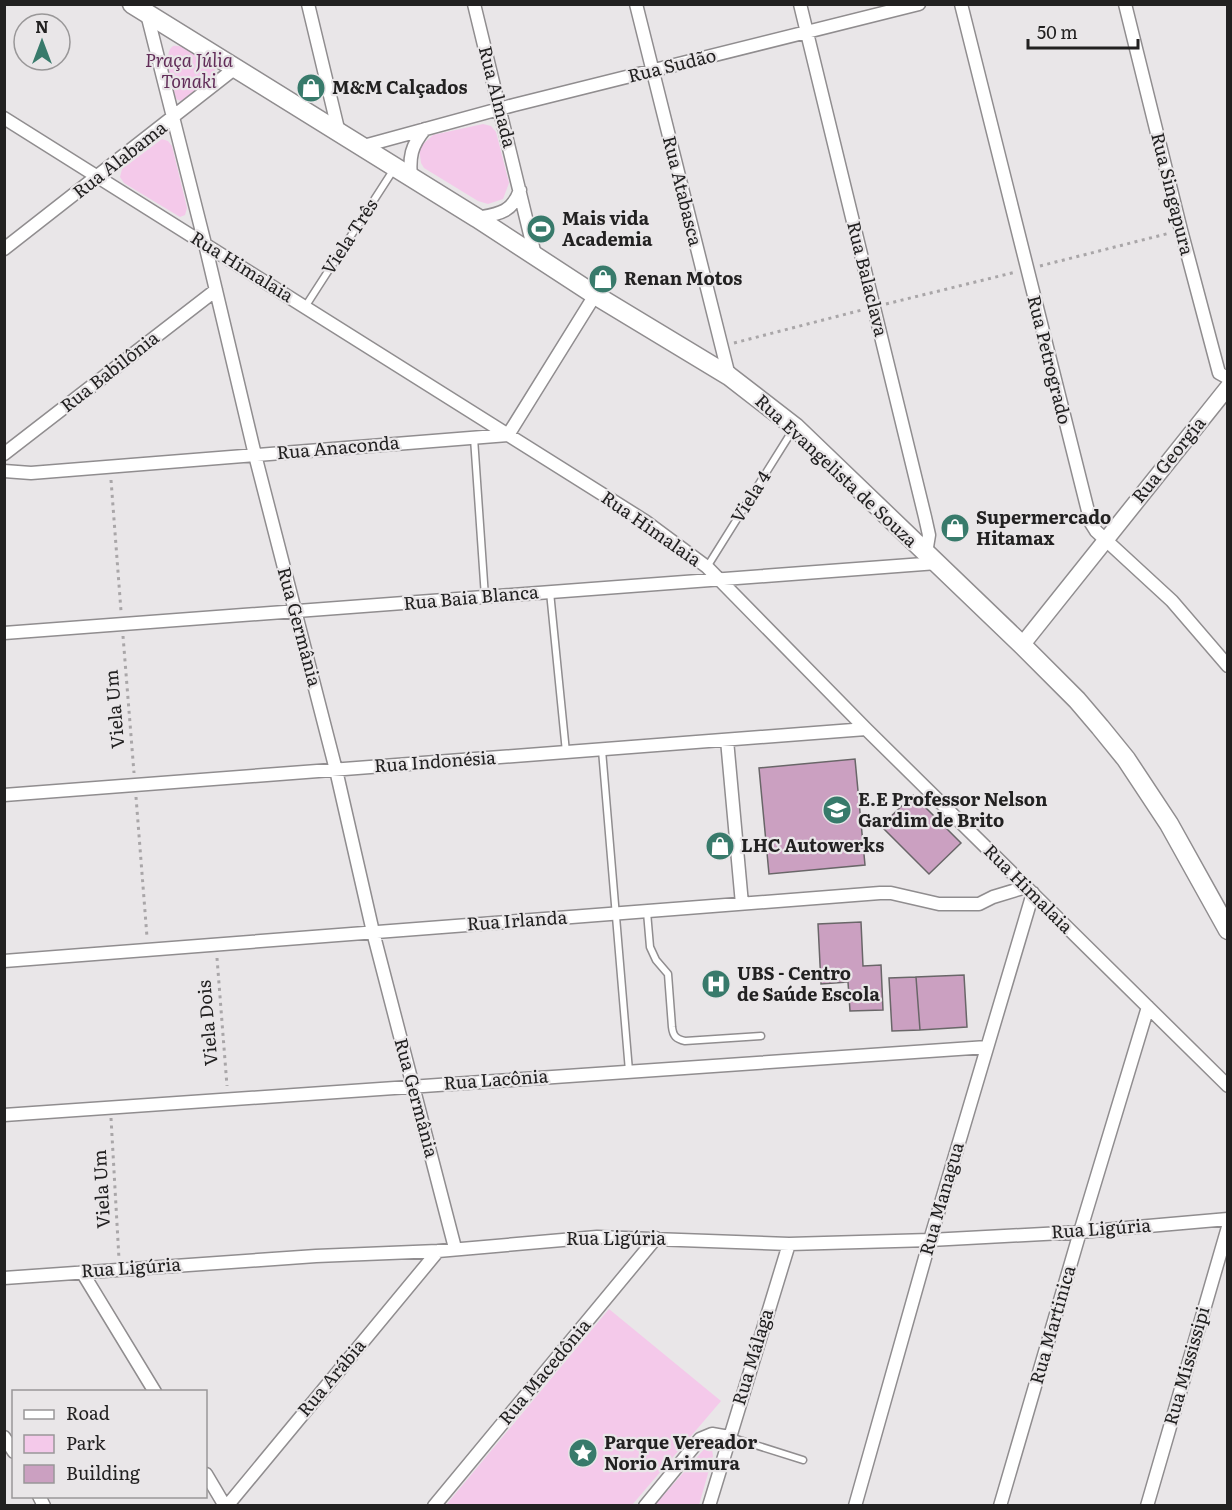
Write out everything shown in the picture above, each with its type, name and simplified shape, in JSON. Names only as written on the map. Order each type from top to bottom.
[{"type":"main road","name":"Rua Evangelista de Souza","points":[[141,8],[234,69],[477,218],[595,295],[729,376],[795,427],[1077,700],[1126,759],[1168,824],[1227,930]]},
{"type":"street","points":[[308,4],[339,133]]},
{"type":"street","name":"Rua Almada","points":[[474,4],[535,255]]},
{"type":"street","name":"Rua Atabasca","points":[[636,4],[729,376]]},
{"type":"street","name":"Rua Balaclava","points":[[800,4],[929,535],[931,558]]},
{"type":"street","name":"Rua Sudão","points":[[360,147],[500,109],[919,4]]},
{"type":"street","name":"Rua Petrogrado","points":[[961,4],[1090,523],[1172,601],[1227,666]]},
{"type":"street","name":"Rua Singapura","points":[[1125,4],[1219,373],[1227,378]]},
{"type":"street","name":"Rua Germânia","points":[[141,8],[173,118],[205,244],[255,455],[336,770],[373,932],[455,1248]]},
{"type":"street","name":"Rua Alabama","points":[[4,249],[234,69]]},
{"type":"street","points":[[306,113],[319,110],[329,93]]},
{"type":"street","name":"Rua Himalaia","points":[[4,118],[645,521],[707,567],[1227,1086]]},
{"type":"street","points":[[411,178],[411,149],[425,129]]},
{"type":"street","points":[[477,218],[501,213],[508,209],[520,189]]},
{"type":"street","name":"Rua Babilônia","points":[[4,454],[216,290]]},
{"type":"street","points":[[508,435],[595,295]]},
{"type":"street","name":"Rua Georgia","points":[[1022,645],[1227,387]]},
{"type":"street","name":"Rua Anaconda","points":[[4,471],[31,473],[508,435]]},
{"type":"street","name":"Rua Baia Blanca","points":[[4,633],[719,579],[931,558]]},
{"type":"street","name":"Rua Indonésia","points":[[4,795],[867,729]]},
{"type":"street","points":[[727,740],[742,904]]},
{"type":"street","name":"Rua Irlanda","points":[[4,961],[880,893],[891,893],[939,904],[979,904],[993,897],[1030,890]]},
{"type":"street","name":"Rua Managua","points":[[855,1506],[1030,890]]},
{"type":"street","name":"Rua Martinica","points":[[1000,1506],[1148,1007]]},
{"type":"street","name":"Rua Lacônia","points":[[4,1115],[987,1047]]},
{"type":"street","name":"Rua Ligúria","points":[[4,1278],[438,1251],[597,1237],[789,1244],[930,1240],[1080,1232],[1227,1219]]},
{"type":"street","name":"Rua Mississipi","points":[[1147,1506],[1227,1227]]},
{"type":"street","name":"Rua Macedônia","points":[[434,1506],[656,1238]]},
{"type":"street","name":"Rua Málaga","points":[[709,1506],[789,1244]]},
{"type":"street","name":"Rua Arábia","points":[[226,1506],[438,1251]]},
{"type":"street","points":[[82,1272],[154,1390]]},
{"type":"street","points":[[645,1506],[700,1440],[712,1434],[729,1437]]},
{"type":"street","points":[[207,1476],[226,1506]]},
{"type":"lane","name":"Viela Três","points":[[305,307],[394,168]]},
{"type":"lane","name":"Viela 4","points":[[707,567],[795,427]]},
{"type":"lane","points":[[474,437],[485,597]]},
{"type":"lane","points":[[550,591],[566,752]]},
{"type":"lane","points":[[602,750],[629,1071]]},
{"type":"lane","points":[[647,911],[650,947],[656,960],[668,974],[673,1035],[685,1041],[761,1036]]},
{"type":"lane","points":[[729,1437],[803,1460]]},
{"type":"path","points":[[721,346],[1181,230]]},
{"type":"path","name":"Viela Um","points":[[110,466],[148,950]]},
{"type":"path","name":"Viela Dois","points":[[215,944],[228,1099]]},
{"type":"path","name":"Viela Um","points":[[111,1108],[120,1269]]},
{"type":"green space","name":"Praça Júlia Tonaki","points":[[173,46],[184,47],[196,53],[208,61],[215,70],[211,78],[181,101],[176,99],[169,71],[168,56]]},
{"type":"green space","points":[[483,124],[491,126],[496,132],[509,183],[503,199],[488,204],[478,201],[424,168],[419,148],[433,135]]},
{"type":"green space","points":[[162,139],[168,141],[172,146],[187,208],[185,215],[180,217],[124,183],[120,177],[122,169]]},
{"type":"green space","name":"Parque Vereador Norio Arimura","points":[[609,1309],[721,1401],[632,1505],[446,1505]]},
{"type":"green space","name":"Parque Vereador Norio Arimura","points":[[706,1447],[712,1449],[713,1456],[699,1505],[655,1505]]},
{"type":"building","points":[[855,759],[865,865],[769,874],[759,768]]},
{"type":"building","points":[[913,795],[961,843],[929,874],[881,826]]},
{"type":"building","points":[[861,922],[863,966],[881,965],[883,1010],[850,1011],[848,982],[821,984],[818,924]]},
{"type":"building","points":[[964,975],[967,1027],[920,1030],[916,977]]},
{"type":"building","points":[[916,977],[920,1030],[892,1031],[889,978]]},
{"type":"place","name":"M&M Calçados","points":[[311,88]]},
{"type":"place","name":"Mais vida Academia","points":[[541,229]]},
{"type":"place","name":"Renan Motos","points":[[603,279]]},
{"type":"place","name":"Supermercado Hitamax","points":[[955,528]]},
{"type":"place","name":"E.E Professor Nelson Gardim de Brito","points":[[837,810]]},
{"type":"place","name":"LHC Autowerks","points":[[720,846]]},
{"type":"place","name":"UBS - Centro de Saúde Escola","points":[[716,984]]},
{"type":"place","name":"Parque Vereador Norio Arimura","points":[[583,1453]]}]
